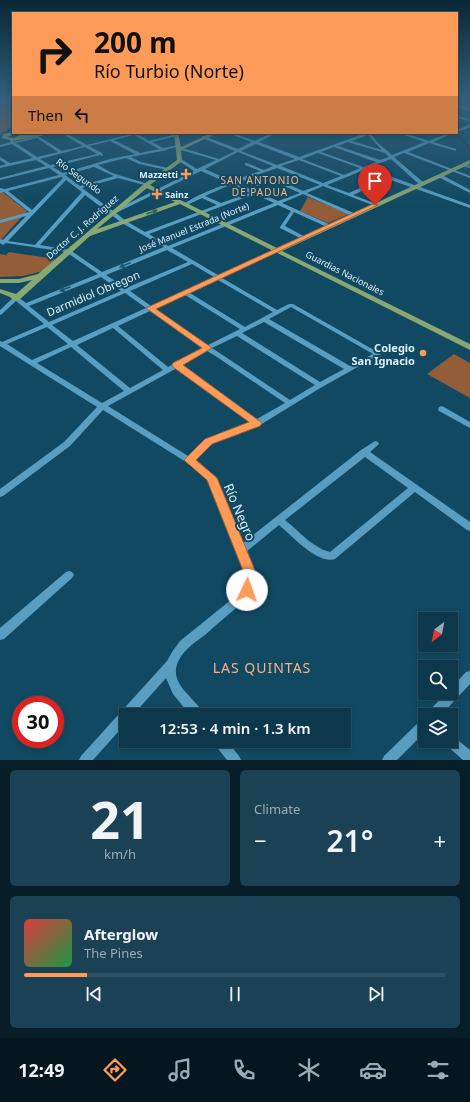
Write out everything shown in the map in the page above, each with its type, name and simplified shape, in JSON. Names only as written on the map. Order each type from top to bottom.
[{"type":"main road","points":[[176,134],[180,160]]},
{"type":"main road","points":[[179,149],[209,134]]},
{"type":"main road","points":[[204,137],[212,134]]},
{"type":"main road","points":[[0,144],[10,138],[40,135]]},
{"type":"main road","name":"Doctor C. J. Rodríguez","points":[[16,298],[111,213],[180,160]]},
{"type":"main road","points":[[278,250],[452,170],[467,166],[470,162]]},
{"type":"main road","name":"Guardias Nacionales","points":[[146,185],[470,347]]},
{"type":"main road","points":[[85,236],[183,203]]},
{"type":"main road","points":[[0,281],[19,281],[42,276]]},
{"type":"main road","points":[[0,290],[31,285]]},
{"type":"main road","points":[[0,290],[14,295],[16,298]]},
{"type":"street","points":[[66,134],[111,160]]},
{"type":"street","points":[[0,167],[130,134]]},
{"type":"street","points":[[137,134],[164,150]]},
{"type":"street","points":[[149,142],[174,134]]},
{"type":"street","points":[[234,134],[344,176]]},
{"type":"street","points":[[111,213],[271,134]]},
{"type":"street","points":[[183,203],[244,178],[365,134]]},
{"type":"street","points":[[370,134],[391,157],[422,184]]},
{"type":"street","points":[[405,134],[455,150]]},
{"type":"street","points":[[10,138],[40,135],[62,152]]},
{"type":"street","name":"José Manuel Estrada (Norte)","points":[[26,305],[445,135]]},
{"type":"street","points":[[204,137],[375,205]]},
{"type":"street","name":"Río Segundo","points":[[10,138],[124,222],[278,312]]},
{"type":"street","points":[[111,140],[139,154]]},
{"type":"street","points":[[347,141],[386,152]]},
{"type":"street","points":[[334,146],[380,162]]},
{"type":"street","points":[[1,190],[63,177],[94,164],[164,150],[179,149],[219,160]]},
{"type":"street","points":[[318,152],[470,207]]},
{"type":"street","points":[[404,152],[470,178]]},
{"type":"street","points":[[0,179],[101,154]]},
{"type":"street","points":[[127,157],[140,164],[167,169]]},
{"type":"street","points":[[0,158],[9,165]]},
{"type":"street","points":[[180,160],[199,170],[329,226]]},
{"type":"street","points":[[94,164],[119,176],[146,185]]},
{"type":"street","points":[[246,164],[264,171]]},
{"type":"street","points":[[79,188],[119,176]]},
{"type":"street","points":[[440,176],[470,192]]},
{"type":"street","points":[[0,246],[2,241],[32,212],[63,177]]},
{"type":"street","points":[[348,195],[389,177]]},
{"type":"street","points":[[244,178],[259,185]]},
{"type":"street","points":[[279,182],[354,215]]},
{"type":"street","points":[[1,190],[32,212]]},
{"type":"street","points":[[37,246],[85,192]]},
{"type":"street","points":[[145,234],[253,193]]},
{"type":"street","points":[[201,196],[221,205]]},
{"type":"street","points":[[293,211],[282,227],[304,238]]},
{"type":"street","points":[[0,222],[32,212]]},
{"type":"street","points":[[2,241],[68,251],[290,403]]},
{"type":"street","points":[[31,363],[278,250]]},
{"type":"street","name":"Darmidiol Obregon","points":[[1,343],[49,324],[124,290],[192,262]]},
{"type":"street","points":[[185,292],[244,329]]},
{"type":"street","points":[[16,298],[129,391]]},
{"type":"street","name":"Doctor C. J. Rodríguez","points":[[0,313],[16,298]]},
{"type":"street","points":[[0,494],[67,444],[102,406],[291,305],[378,354],[320,385],[257,423],[208,442],[189,460]]},
{"type":"street","points":[[264,319],[349,369]]},
{"type":"street","points":[[113,325],[167,370]]},
{"type":"street","points":[[237,333],[320,385]]},
{"type":"street","name":"Río Negro","points":[[1,343],[189,460],[211,478],[248,568],[250,582],[247,590],[241,598],[176,653],[170,664],[85,760]]},
{"type":"street","points":[[177,365],[257,423]]},
{"type":"street","points":[[442,409],[470,425]]},
{"type":"street","points":[[241,550],[375,444]]},
{"type":"street","points":[[364,452],[414,488],[469,524]]},
{"type":"street","points":[[279,520],[317,551],[325,555],[332,556],[414,488]]},
{"type":"street","points":[[0,635],[69,575]]},
{"type":"street","points":[[170,664],[174,685],[192,708]]},
{"type":"street","points":[[440,708],[470,676]]},
{"type":"street","points":[[388,760],[418,731]]},
{"type":"street","points":[[225,748],[235,760]]},
{"type":"street","points":[[458,748],[470,758]]},
{"type":"shaded area","points":[[0,190],[27,211],[0,241]]},
{"type":"shaded area","points":[[308,197],[349,214],[328,223],[300,211]]},
{"type":"shaded area","points":[[9,252],[55,259],[43,271],[23,276],[0,277],[0,254],[6,255]]},
{"type":"shaded area","points":[[454,354],[470,363],[470,398],[427,374]]},
{"type":"waterway","points":[[458,134],[470,150]]},
{"type":"place","name":"Mazzetti","points":[[186,174]]},
{"type":"place","name":"Sainz","points":[[157,194]]},
{"type":"place","name":"Colegio San Ignacio","points":[[423,353]]},
{"type":"district","name":"SAN ANTONIO DE PADUA","points":[[260,186]]},
{"type":"district","name":"LAS QUINTAS","points":[[262,667]]},
{"type":"route","points":[[247,590],[250,582],[248,568],[211,478],[189,460],[208,442],[257,423],[177,365],[208,348],[150,308],[375,205]]}]
